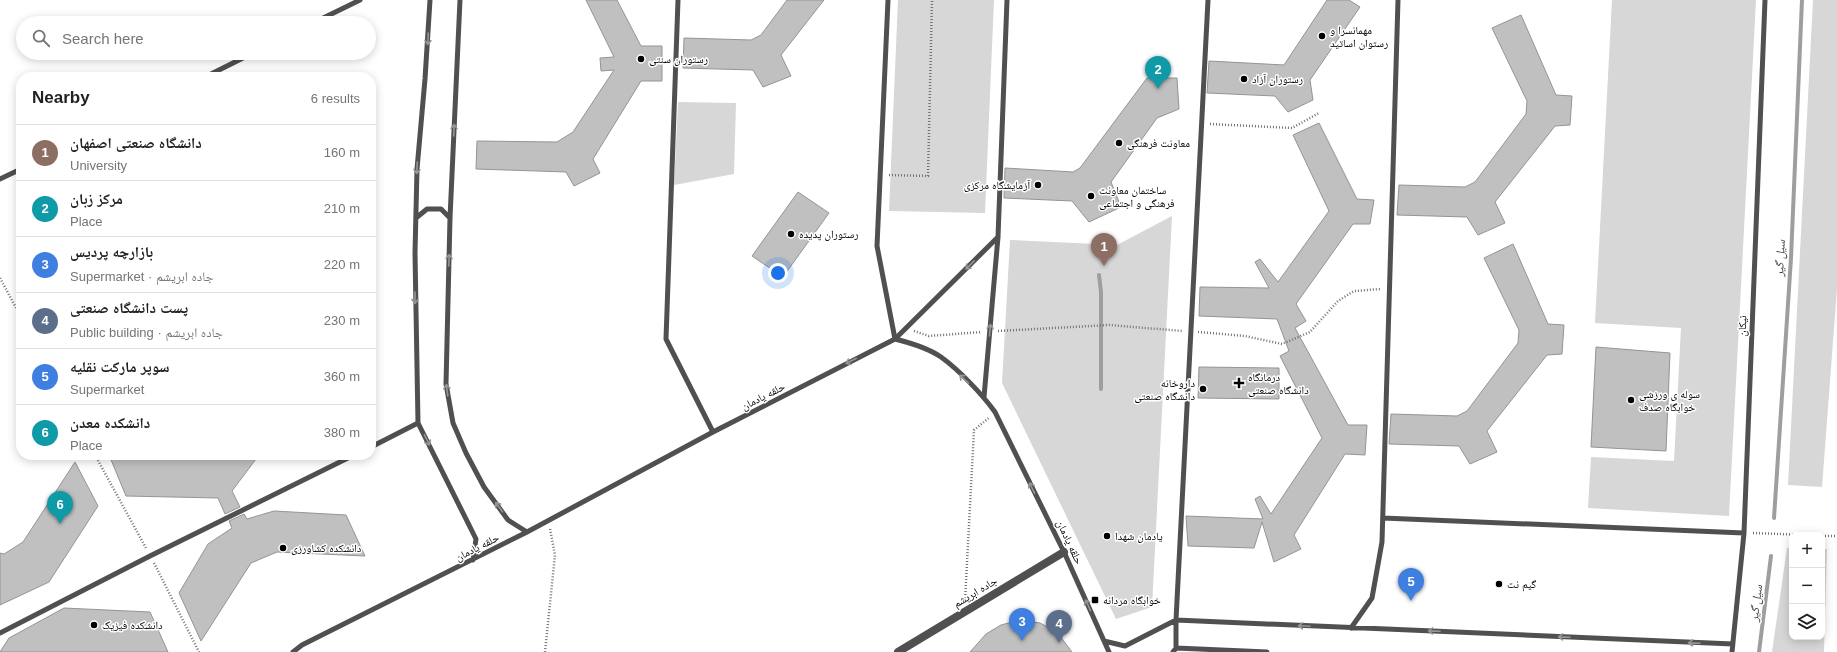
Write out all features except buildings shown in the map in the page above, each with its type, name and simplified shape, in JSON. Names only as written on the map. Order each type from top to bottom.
[{"type":"street","name":"جاده ابریشم","points":[[898,652],[1064,552]]},
{"type":"lane","points":[[327,16],[360,0]]},
{"type":"lane","points":[[430,0],[426,79],[417,169],[415,339],[418,423],[476,539],[473,560]]},
{"type":"lane","points":[[460,0],[450,218],[446,384],[452,422],[484,487],[508,520],[528,532]]},
{"type":"lane","points":[[678,0],[666,339],[713,432]]},
{"type":"lane","points":[[888,0],[877,246],[895,339]]},
{"type":"lane","points":[[984,397],[998,237],[1007,0]]},
{"type":"lane","points":[[1208,0],[1174,650],[1267,652]]},
{"type":"lane","points":[[1352,628],[1372,598],[1381,549],[1398,0]]},
{"type":"lane","name":"نیکان","points":[[1732,652],[1744,533],[1765,0]]},
{"type":"lane","points":[[215,72],[239,60]]},
{"type":"lane","points":[[0,179],[16,171]]},
{"type":"lane","points":[[416,218],[427,209],[441,209],[450,218]]},
{"type":"lane","points":[[895,339],[998,237]]},
{"type":"lane","name":"حلقه یادمان","points":[[293,652],[302,645],[528,532],[713,432],[895,339],[913,344],[941,357],[984,397],[995,412],[1064,552],[1108,652]]},
{"type":"lane","points":[[376,444],[418,423]]},
{"type":"lane","points":[[0,633],[150,556],[344,460]]},
{"type":"lane","points":[[1383,518],[1744,533]]},
{"type":"lane","points":[[1104,641],[1125,646],[1176,620],[1733,644]]},
{"type":"path","points":[[880,175],[928,176],[932,0]]},
{"type":"path","points":[[1202,124],[1292,128],[1319,113]]},
{"type":"path","points":[[0,278],[16,308]]},
{"type":"path","points":[[1079,326],[1108,325],[1245,336],[1282,344],[1310,332],[1338,300],[1354,292],[1390,289]]},
{"type":"path","points":[[965,611],[974,430],[995,412]]},
{"type":"path","points":[[99,460],[199,652]]},
{"type":"path","points":[[546,652],[554,555],[548,521]]},
{"type":"path","points":[[1744,533],[1789,534]]},
{"type":"path","points":[[1825,536],[1837,536]]},
{"type":"shaded area","points":[[898,0],[994,0],[985,213],[889,211]]},
{"type":"shaded area","points":[[1612,0],[1756,0],[1729,516],[1588,508],[1591,457],[1674,461],[1681,328],[1595,323]]},
{"type":"shaded area","points":[[1813,0],[1837,0],[1837,289],[1822,487],[1788,485]]},
{"type":"shaded area","points":[[678,102],[736,103],[734,174],[674,185]]},
{"type":"shaded area","points":[[1172,216],[1152,607],[1116,619],[1002,383],[1010,240],[1117,245]]},
{"type":"shaded area","points":[[1787,548],[1789,548],[1789,640],[1824,640],[1824,652],[1772,652]]},
{"type":"shaded area","points":[[1825,549],[1827,549],[1825,618]]},
{"type":"waterway","name":"سیل گیر","points":[[1774,518],[1791,258],[1802,0]]},
{"type":"waterway","points":[[1099,275],[1101,292],[1101,389]]},
{"type":"waterway","name":"سیل گیر","points":[[1759,652],[1771,556]]},
{"type":"place","name":"مهمانسرا و رستوان اساتید","points":[[1322,36]]},
{"type":"place","name":"رستوران سنتی","points":[[641,59]]},
{"type":"place","name":"رستوران آزاد","points":[[1244,79]]},
{"type":"place","name":"مرکز زبان","points":[[1158,89]]},
{"type":"place","name":"معاونت فرهنگی","points":[[1119,143]]},
{"type":"place","name":"آزمایشگاه مرکزی","points":[[1038,185]]},
{"type":"place","name":"ساختمان معاونت فرهنگی و اجتماعی","points":[[1091,196]]},
{"type":"place","name":"رستوران پدیده","points":[[791,234]]},
{"type":"place","name":"دانشگاه صنعتی اصفهان","points":[[1104,266]]},
{"type":"place","name":"درمانگاه دانشگاه صنعتی","points":[[1239,383]]},
{"type":"place","name":"داروخانه دانشگاه صنعتی","points":[[1203,389]]},
{"type":"place","name":"سوله ی ورزشی خوابگاه صدف","points":[[1631,400]]},
{"type":"place","name":"دانشکده معدن","points":[[60,524]]},
{"type":"place","name":"یادمان شهدا","points":[[1107,536]]},
{"type":"place","name":"دانشکده کشاورزی","points":[[283,548]]},
{"type":"place","name":"گیم نت","points":[[1499,584]]},
{"type":"place","name":"خوابگاه مردانه","points":[[1095,600]]},
{"type":"place","name":"سوپر مارکت نقلیه","points":[[1411,601]]},
{"type":"place","name":"دانشکده فیزیک","points":[[94,625]]},
{"type":"place","name":"بازارچه پردیس","points":[[1022,641]]},
{"type":"place","name":"پست دانشگاه صنعتی","points":[[1059,643]]}]
